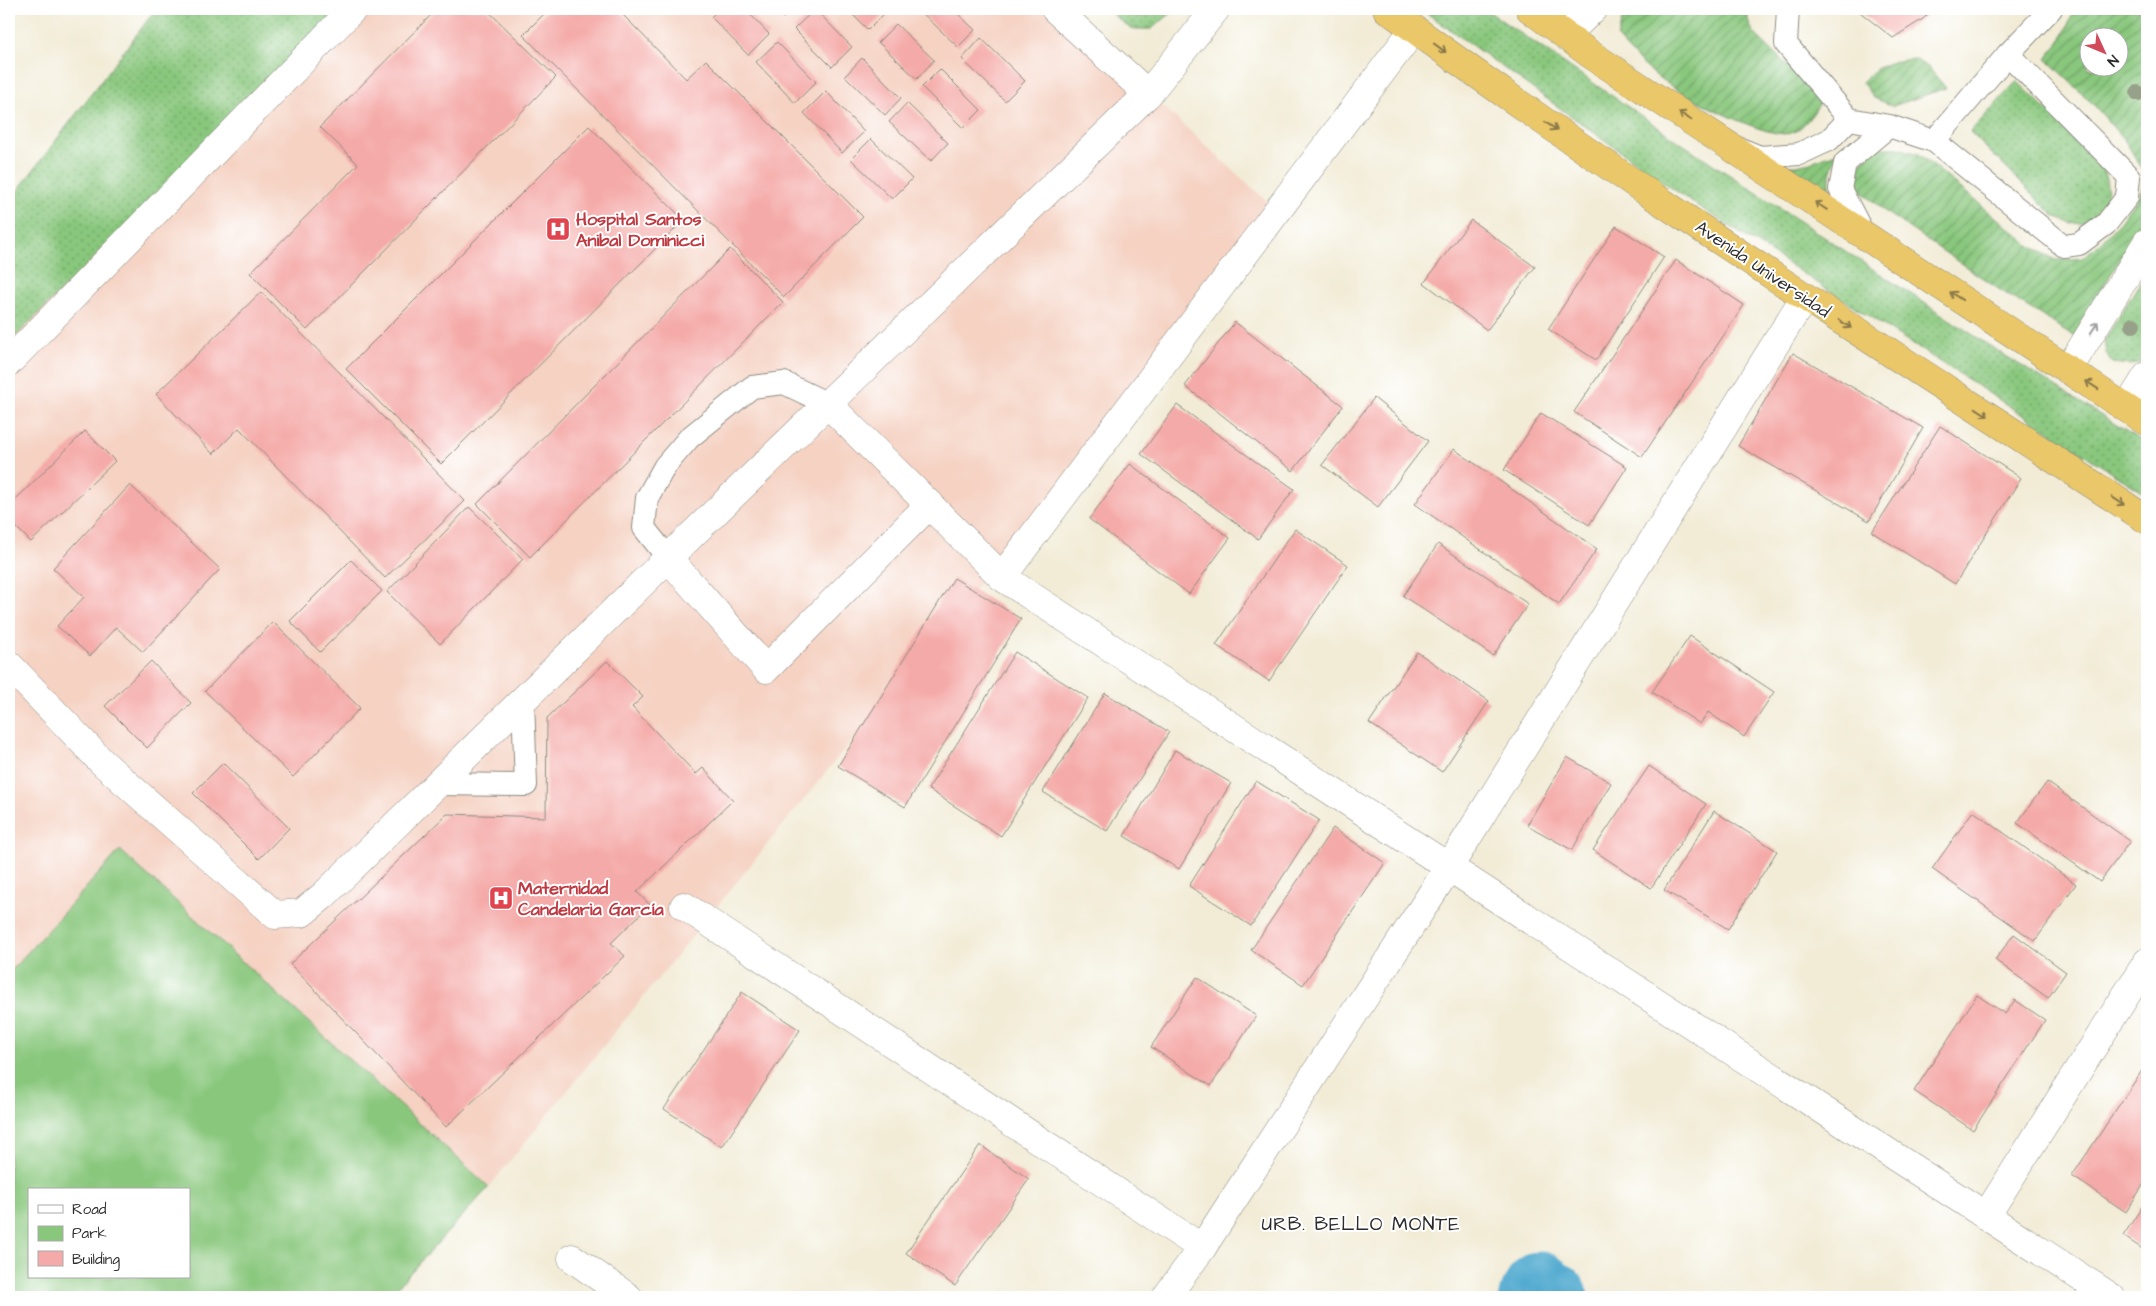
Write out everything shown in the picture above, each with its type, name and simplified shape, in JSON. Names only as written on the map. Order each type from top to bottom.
[{"type":"highway","name":"Avenida Universidad","points":[[1386,9],[1510,98],[1804,298],[2147,520]]},
{"type":"highway","points":[[1530,9],[1567,34],[1590,54],[2137,415]]},
{"type":"street","points":[[9,362],[354,9]]},
{"type":"street","points":[[1055,9],[1148,94]]},
{"type":"street","points":[[9,665],[102,762],[275,915],[302,913],[324,895],[668,558],[1148,94],[1216,9]]},
{"type":"street","points":[[1567,34],[1593,9]]},
{"type":"street","points":[[1002,577],[1414,29]]},
{"type":"street","points":[[2068,370],[2147,242]]},
{"type":"street","points":[[1166,1297],[1202,1248],[1449,867],[1804,298]]},
{"type":"street","points":[[2137,415],[2147,376]]},
{"type":"street","points":[[828,404],[1002,577],[2111,1297]]},
{"type":"street","points":[[668,558],[766,669],[930,504]]},
{"type":"street","points":[[684,906],[1202,1248]]},
{"type":"street","points":[[1986,1216],[2147,962]]},
{"type":"street","points":[[572,1258],[628,1297]]},
{"type":"lane","points":[[1788,9],[1786,44],[1849,119],[1889,126],[1934,141],[2064,246],[2079,244],[2106,224],[2126,197],[2129,177],[2008,54]]},
{"type":"lane","points":[[1934,141],[2008,54],[2051,9]]},
{"type":"lane","points":[[1726,143],[1760,157],[1799,154],[1829,140],[1849,119]]},
{"type":"lane","points":[[1864,235],[1840,188],[1845,163],[1889,126]]},
{"type":"lane","points":[[668,558],[644,528],[648,498],[664,466],[689,438],[752,387],[784,383],[828,404]]},
{"type":"lane","points":[[437,784],[526,785],[523,700]]},
{"type":"shaded area","points":[[344,9],[1056,9],[1280,213],[489,1187],[388,1297],[9,1297],[9,343]]},
{"type":"green space","points":[[156,9],[344,9],[9,343],[9,202]]},
{"type":"green space","points":[[1106,9],[1177,9],[1151,29],[1131,29]]},
{"type":"green space","points":[[1421,9],[1485,9],[1681,143],[1993,348],[2147,444],[2147,495],[1687,199]]},
{"type":"green space","points":[[1625,9],[1748,9],[1748,20],[1753,32],[1814,93],[1819,104],[1801,127],[1794,132],[1783,134],[1748,125],[1727,116],[1672,87],[1638,60],[1617,38]]},
{"type":"green space","points":[[2075,9],[2147,9],[2147,214],[2074,336],[1997,288],[1887,213],[1861,191],[1856,177],[1862,162],[1877,148],[1898,148],[1919,154],[2032,247],[2056,260],[2082,258],[2120,222],[2140,194],[2146,175],[2125,141],[2094,105],[2046,59],[2062,38]]},
{"type":"green space","points":[[1915,59],[1929,68],[1946,88],[1893,106],[1874,98],[1862,82],[1874,71],[1886,64]]},
{"type":"green space","points":[[2017,81],[2101,163],[2108,192],[2098,212],[2085,222],[2071,224],[2053,215],[1970,132]]},
{"type":"green space","points":[[1839,152],[1831,171],[1830,187],[1846,220],[1783,168],[1810,162]]},
{"type":"green space","points":[[2147,271],[2147,351],[2141,362],[2129,365],[2113,363],[2106,353],[2104,341]]},
{"type":"green space","points":[[120,850],[489,1187],[388,1297],[9,1297],[9,973]]},
{"type":"building","points":[[437,9],[486,9],[556,77],[307,330],[250,273],[358,164],[320,127]]},
{"type":"building","points":[[549,9],[626,9],[621,13],[686,79],[706,60],[863,217],[784,297],[523,35]]},
{"type":"building","points":[[719,9],[745,9],[769,34],[748,55],[711,17]]},
{"type":"building","points":[[775,9],[793,9],[783,18]]},
{"type":"building","points":[[815,9],[852,47],[832,67],[794,29]]},
{"type":"building","points":[[847,9],[885,9],[887,11],[868,30]]},
{"type":"building","points":[[918,9],[953,9],[975,30],[958,47]]},
{"type":"building","points":[[1856,9],[1933,9],[1923,19],[1893,38]]},
{"type":"building","points":[[896,24],[934,60],[917,79],[878,42]]},
{"type":"building","points":[[981,38],[1025,81],[1005,101],[962,59]]},
{"type":"building","points":[[777,42],[816,82],[795,103],[756,62]]},
{"type":"building","points":[[862,58],[901,98],[885,115],[845,76]]},
{"type":"building","points":[[940,69],[981,110],[963,128],[922,87]]},
{"type":"building","points":[[826,91],[864,132],[842,153],[804,113]]},
{"type":"building","points":[[907,103],[948,143],[931,161],[889,122]]},
{"type":"building","points":[[589,126],[684,220],[441,464],[346,369]]},
{"type":"building","points":[[871,139],[912,179],[892,199],[851,159]]},
{"type":"building","points":[[1471,220],[1535,267],[1487,330],[1424,283]]},
{"type":"building","points":[[1616,226],[1664,257],[1596,360],[1548,329]]},
{"type":"building","points":[[730,249],[783,302],[530,557],[477,504]]},
{"type":"building","points":[[1676,260],[1744,305],[1642,457],[1574,412]]},
{"type":"building","points":[[261,292],[465,501],[385,578],[239,428],[213,454],[156,394]]},
{"type":"building","points":[[1235,322],[1343,406],[1293,471],[1185,386]]},
{"type":"building","points":[[1793,353],[1923,428],[1869,521],[1738,446]]},
{"type":"building","points":[[1374,398],[1428,441],[1378,507],[1322,465]]},
{"type":"building","points":[[1177,405],[1294,489],[1258,539],[1141,454]]},
{"type":"building","points":[[1541,413],[1627,467],[1589,525],[1504,470]]},
{"type":"building","points":[[1940,426],[2021,478],[1955,584],[1872,532]]},
{"type":"building","points":[[85,431],[115,461],[31,542],[9,520],[9,506]]},
{"type":"building","points":[[1454,449],[1597,549],[1559,604],[1415,504]]},
{"type":"building","points":[[1130,464],[1230,538],[1189,594],[1089,519]]},
{"type":"building","points":[[130,485],[220,569],[143,652],[116,627],[90,656],[57,626],[84,597],[53,568]]},
{"type":"building","points":[[469,507],[523,559],[440,644],[387,592]]},
{"type":"building","points":[[1295,529],[1348,565],[1269,681],[1216,645]]},
{"type":"building","points":[[1438,544],[1528,604],[1493,656],[1403,596]]},
{"type":"building","points":[[351,560],[382,591],[320,652],[290,621]]},
{"type":"building","points":[[954,578],[1021,619],[905,807],[838,766]]},
{"type":"building","points":[[273,622],[360,708],[293,777],[205,691]]},
{"type":"building","points":[[1690,636],[1774,692],[1744,737],[1708,712],[1700,724],[1652,692]]},
{"type":"building","points":[[1015,652],[1088,698],[1001,836],[928,789]]},
{"type":"building","points":[[1417,652],[1489,701],[1442,772],[1369,723]]},
{"type":"building","points":[[151,661],[191,703],[147,748],[105,706]]},
{"type":"building","name":"Maternidad Candelaria García","points":[[607,661],[643,697],[632,707],[696,774],[703,768],[733,800],[637,892],[650,905],[611,943],[625,956],[446,1127],[290,964],[447,814],[546,817],[547,718]]},
{"type":"building","points":[[1105,693],[1169,732],[1107,831],[1043,792]]},
{"type":"building","points":[[1175,750],[1231,783],[1179,869],[1124,836]]},
{"type":"building","points":[[1567,757],[1611,783],[1572,850],[1527,825]]},
{"type":"building","points":[[223,763],[289,828],[259,859],[193,793]]},
{"type":"building","points":[[1649,766],[1706,804],[1651,888],[1593,850]]},
{"type":"building","points":[[1256,781],[1319,820],[1251,926],[1189,886]]},
{"type":"building","points":[[2047,782],[2130,841],[2100,882],[2017,823]]},
{"type":"building","points":[[1714,811],[1777,851],[1728,929],[1664,890]]},
{"type":"building","points":[[1973,811],[2076,884],[2035,941],[1932,869]]},
{"type":"building","points":[[1333,828],[1385,863],[1303,985],[1251,950]]},
{"type":"building","points":[[2014,934],[2066,972],[2048,998],[1995,960]]},
{"type":"building","points":[[1197,977],[1256,1016],[1211,1086],[1151,1047]]},
{"type":"building","points":[[742,992],[800,1030],[722,1147],[664,1109]]},
{"type":"building","points":[[1977,995],[2005,1014],[2015,1000],[2045,1020],[1973,1130],[1914,1091]]},
{"type":"building","points":[[2147,1063],[2147,1179],[2126,1212],[2072,1176]]},
{"type":"building","points":[[980,1145],[1029,1179],[955,1286],[906,1253]]},
{"type":"building","points":[[2147,1199],[2147,1252],[2123,1236]]},
{"type":"waterway","points":[[1533,1297],[1540,1286],[1554,1297]]},
{"type":"place","name":"Hospital Santos Anibal Dominicci","points":[[558,229]]},
{"type":"place","name":"Maternidad Candelaria García","points":[[501,898]]},
{"type":"district","name":"URB. BELLO MONTE","points":[[1361,1223]]}]
